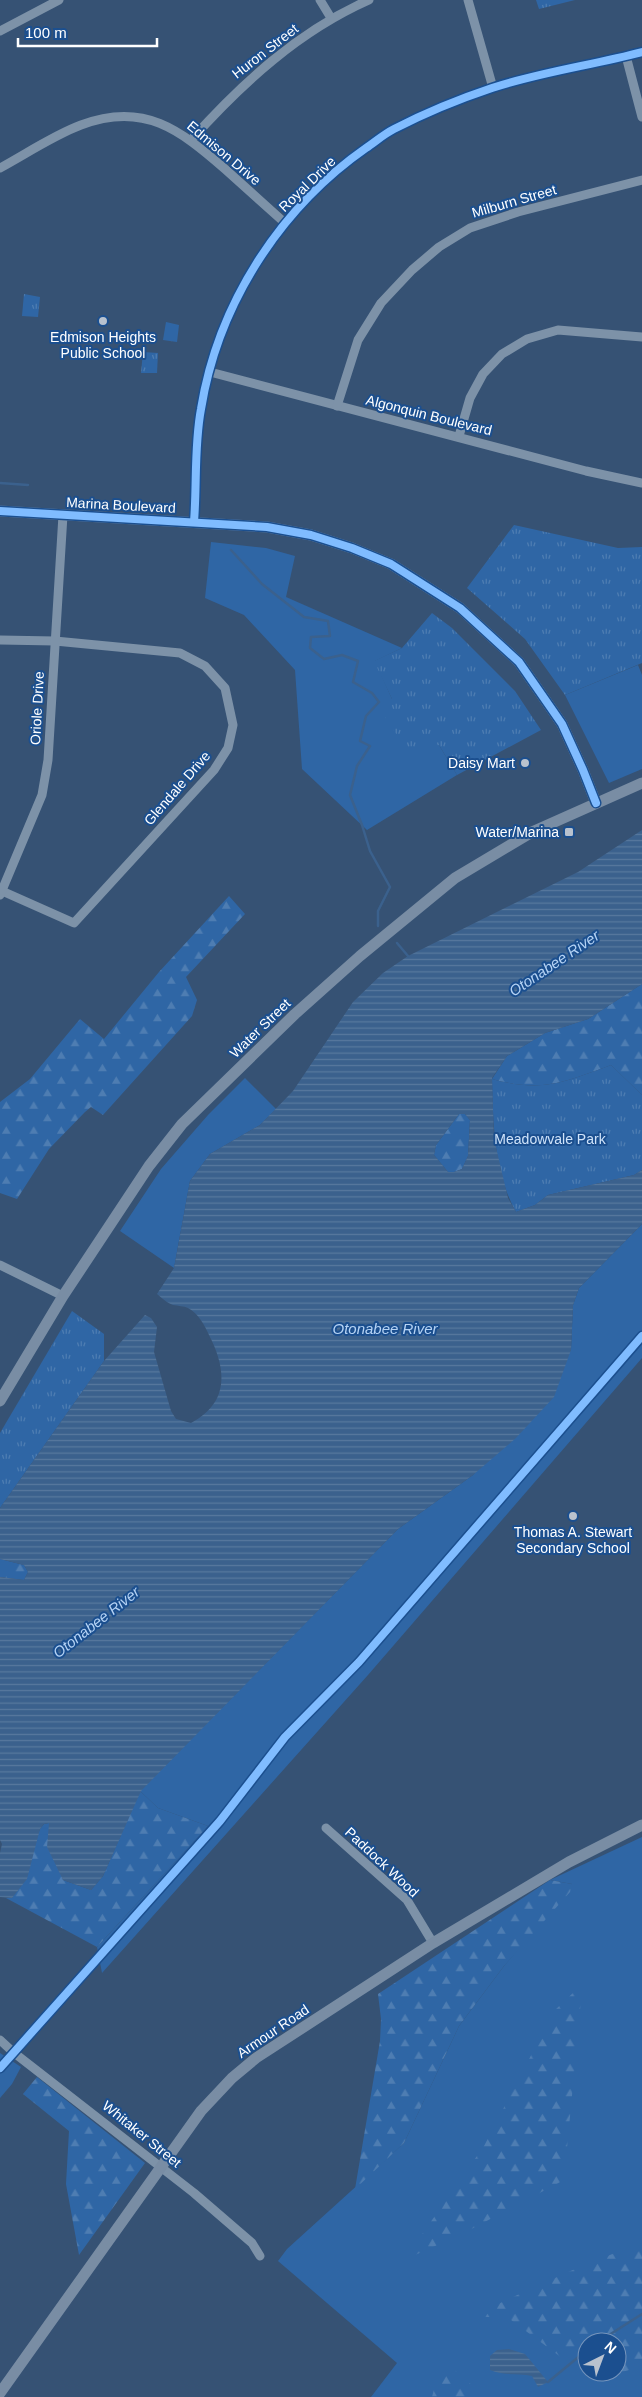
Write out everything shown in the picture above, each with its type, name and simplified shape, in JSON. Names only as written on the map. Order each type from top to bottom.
[{"type":"main road","name":"Marina Boulevard","points":[[0,511],[267,527],[311,536],[352,548],[391,564],[460,608],[523,667],[562,724],[584,770],[596,803]]},
{"type":"main road","name":"Water Street","points":[[0,1401],[63,1296],[150,1166],[182,1124],[295,1014],[360,956],[455,878],[532,832],[642,783]]},
{"type":"main road","name":"Armour Road","points":[[0,2393],[160,2168],[202,2111],[232,2078],[256,2058],[433,1943],[568,1862],[642,1825]]},
{"type":"street","points":[[0,31],[59,0]]},
{"type":"street","points":[[320,0],[331,18]]},
{"type":"street","name":"Huron Street","points":[[191,140],[229,97],[271,61],[331,18],[369,0]]},
{"type":"street","points":[[468,0],[493,88]]},
{"type":"street","name":"Royal Drive","points":[[194,522],[201,408],[210,372],[228,318],[264,250],[285,223],[323,182],[350,159],[393,129],[493,88],[642,52]]},
{"type":"street","points":[[626,56],[642,117]]},
{"type":"street","name":"Edmison Drive","points":[[0,168],[80,125],[113,116],[142,118],[165,124],[191,140],[285,223]]},
{"type":"street","name":"Milburn Street","points":[[337,406],[358,340],[382,303],[412,270],[439,247],[470,228],[518,212],[642,180]]},
{"type":"street","points":[[459,436],[470,398],[483,374],[502,354],[527,339],[558,330],[642,337]]},
{"type":"street","name":"Algonquin Boulevard","points":[[210,372],[642,484]]},
{"type":"street","name":"Oriole Drive","points":[[1,893],[42,795],[48,760],[63,515]]},
{"type":"street","points":[[0,640],[55,642]]},
{"type":"street","name":"Glendale Drive","points":[[1,893],[74,923],[214,770],[228,748],[233,725],[224,688],[205,666],[180,653],[55,642]]},
{"type":"street","points":[[0,1265],[63,1296]]},
{"type":"street","name":"Paddock Wood","points":[[326,1828],[406,1900],[433,1943]]},
{"type":"street","name":"Whitaker Street","points":[[0,2040],[194,2193],[252,2243],[260,2256]]},
{"type":"green space","points":[[536,0],[575,0],[539,9]]},
{"type":"green space","points":[[24,294],[40,297],[38,317],[22,316]]},
{"type":"green space","points":[[166,322],[179,325],[177,342],[163,340]]},
{"type":"green space","points":[[143,352],[158,353],[157,373],[141,373]]},
{"type":"green space","points":[[514,525],[618,548],[642,547],[642,663],[565,695],[525,639],[467,588]]},
{"type":"green space","points":[[211,542],[266,548],[295,556],[286,597],[402,648],[375,661],[392,699],[439,745],[457,775],[367,830],[302,769],[295,670],[244,615],[205,598]]},
{"type":"green space","points":[[432,613],[452,628],[515,691],[541,730],[457,775],[439,745],[408,752],[383,714],[392,699],[374,661],[402,648]]},
{"type":"green space","points":[[638,665],[642,675],[642,769],[609,783],[565,695]]},
{"type":"green space","points":[[229,896],[245,914],[186,977],[197,1000],[192,1016],[103,1115],[91,1107],[49,1149],[17,1199],[0,1193],[0,1102],[30,1079],[80,1019],[104,1039],[159,972]]},
{"type":"green space","points":[[642,984],[642,1095],[611,1065],[553,1084],[525,1085],[492,1079],[507,1056],[545,1033],[588,1019]]},
{"type":"green space","name":"Meadowvale Park","points":[[611,1065],[642,1095],[642,1170],[634,1175],[548,1195],[535,1205],[516,1212],[503,1181],[499,1164],[494,1130],[492,1079],[525,1085],[553,1084]]},
{"type":"green space","points":[[245,1078],[276,1109],[260,1125],[210,1154],[190,1181],[174,1268],[120,1231],[161,1169],[208,1115]]},
{"type":"green space","points":[[459,1114],[465,1114],[470,1120],[468,1156],[462,1169],[448,1172],[434,1155],[436,1145]]},
{"type":"green space","points":[[642,1224],[642,1358],[368,1675],[102,1973],[97,1947],[208,1826],[158,1808],[140,1791],[398,1529],[473,1475],[571,1350],[573,1305],[579,1288]]},
{"type":"green space","points":[[72,1311],[104,1334],[104,1361],[0,1508],[0,1433]]},
{"type":"green space","points":[[0,1559],[24,1565],[28,1572],[24,1580],[0,1577]]},
{"type":"green space","points":[[140,1791],[158,1808],[208,1826],[97,1947],[6,1898],[12,1898],[40,1829],[44,1824],[49,1823],[63,1880],[91,1890],[103,1876]]},
{"type":"green space","points":[[642,1837],[642,2397],[371,2397],[397,2363],[278,2261],[287,2249],[404,2143],[459,2026],[504,1966],[572,1884],[550,1880]]},
{"type":"green space","points":[[550,1880],[572,1884],[570,1892],[504,1966],[459,2026],[404,2143],[355,2189],[380,2041],[381,2019],[378,1994]]},
{"type":"green space","points":[[574,1992],[581,2000],[564,2180],[464,2233],[404,2260],[484,2146],[554,2011]]},
{"type":"green space","points":[[0,2053],[21,2067],[12,2084],[0,2098]]},
{"type":"green space","points":[[37,2077],[145,2163],[79,2255],[66,2184],[69,2131],[23,2094]]},
{"type":"green space","points":[[642,2242],[642,2366],[627,2371],[627,2332],[577,2332],[577,2369],[507,2317],[477,2317],[478,2313],[568,2272]]},
{"type":"green space","points":[[442,2359],[483,2395],[483,2397],[432,2397]]},
{"type":"water","name":"Otonabee River","points":[[642,830],[642,984],[588,1019],[545,1033],[507,1056],[492,1078],[494,1139],[508,1198],[516,1212],[535,1205],[548,1195],[634,1175],[642,1170],[642,1224],[579,1288],[573,1305],[571,1350],[554,1397],[516,1438],[473,1475],[398,1529],[141,1791],[103,1876],[91,1890],[63,1880],[47,1847],[49,1823],[44,1824],[40,1829],[27,1879],[12,1898],[0,1897],[0,1853],[2,1844],[0,1840],[0,1577],[24,1580],[28,1572],[24,1565],[0,1559],[0,1508],[104,1361],[145,1315],[151,1318],[157,1327],[154,1352],[171,1411],[176,1419],[191,1423],[212,1406],[218,1396],[221,1385],[221,1373],[215,1348],[207,1331],[201,1320],[192,1310],[173,1305],[157,1294],[174,1268],[190,1181],[210,1154],[260,1125],[293,1091],[353,1002],[383,973],[408,956],[578,872]],"holes":[[[459,1114],[465,1114],[470,1120],[468,1156],[462,1169],[448,1172],[434,1155],[436,1145]]]},
{"type":"water","points":[[509,2349],[525,2354],[548,2382],[538,2387],[532,2376],[500,2373],[490,2370],[490,2356],[497,2350]]},
{"type":"waterway","points":[[0,483],[28,485]]},
{"type":"waterway","points":[[231,550],[262,584],[304,617],[328,621],[330,636],[311,637],[310,648],[324,659],[342,655],[358,661],[353,682],[372,693],[379,702],[366,716],[360,741],[370,746],[357,766],[350,795],[370,851],[390,887],[378,911],[378,926]]},
{"type":"waterway","points":[[397,943],[408,956]]},
{"type":"waterway","points":[[614,2332],[642,2314]]},
{"type":"waterway","points":[[548,2382],[577,2358]]},
{"type":"cycle path","points":[[194,522],[196,451],[201,409],[209,370],[222,332],[238,296],[258,262],[280,229],[306,199],[335,172],[383,136],[430,112],[510,82],[642,52]]},
{"type":"cycle path","points":[[0,511],[267,527],[311,535],[352,548],[391,564],[460,608],[519,662],[562,724],[596,803]]},
{"type":"cycle path","points":[[0,2068],[220,1821],[285,1737],[359,1662],[642,1336]]},
{"type":"place","name":"Edmison Heights Public School","points":[[103,321]]},
{"type":"place","name":"Daisy Mart","points":[[525,763]]},
{"type":"place","name":"Water/Marina","points":[[569,832]]},
{"type":"place","name":"Thomas A. Stewart Secondary School","points":[[573,1516]]}]
